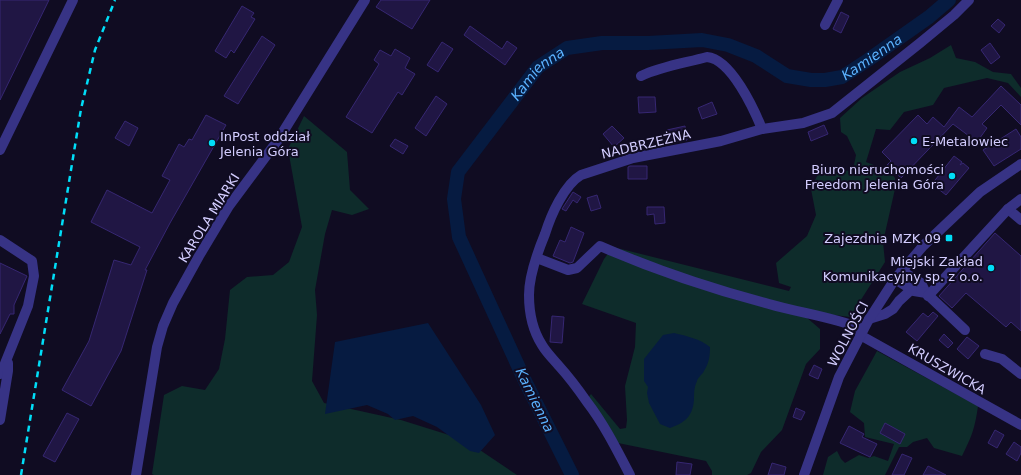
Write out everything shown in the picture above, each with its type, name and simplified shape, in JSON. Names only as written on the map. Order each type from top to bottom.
[{"type":"street","points":[[0,150],[73,0]]},
{"type":"street","name":"KAROLA MIARKI","points":[[136,475],[157,347],[172,303],[229,206],[278,140],[365,0]]},
{"type":"street","points":[[825,25],[838,0]]},
{"type":"street","name":"NADBRZEŻNA","points":[[630,475],[597,416],[566,374],[542,346],[532,319],[529,295],[531,278],[546,229],[556,206],[576,178],[596,170],[633,158],[721,141],[762,129],[803,123],[832,112],[920,44],[969,0]]},
{"type":"street","points":[[641,76],[667,66],[707,57],[712,58],[727,69],[738,81],[762,129]]},
{"type":"street","name":"WOLNOŚCI","points":[[804,475],[839,377],[868,319],[899,275],[923,246],[980,192],[1021,164]]},
{"type":"street","points":[[927,294],[1008,209],[1021,199]]},
{"type":"street","points":[[1008,209],[1021,220]]},
{"type":"street","points":[[0,240],[32,261],[34,276],[28,306],[0,374]]},
{"type":"street","name":"KRUSZWICKA","points":[[537,258],[568,270],[577,268],[600,246],[723,292],[850,324],[1021,425]]},
{"type":"street","points":[[899,275],[912,289],[927,294]]},
{"type":"street","points":[[899,275],[921,283],[927,294],[965,330]]},
{"type":"street","points":[[868,319],[885,314],[893,309],[912,289]]},
{"type":"street","points":[[985,354],[1002,358],[1021,374]]},
{"type":"street","points":[[0,420],[8,371],[8,357]]},
{"type":"green space","points":[[951,45],[956,58],[975,62],[993,72],[1011,74],[1021,88],[1021,97],[1008,83],[987,78],[944,88],[933,105],[904,112],[890,130],[876,129],[866,162],[889,171],[895,178],[895,189],[883,242],[885,262],[850,317],[811,312],[806,317],[820,329],[820,349],[806,364],[782,430],[761,452],[751,473],[747,475],[712,475],[712,471],[706,461],[618,443],[588,398],[591,394],[620,429],[626,428],[625,386],[635,347],[636,323],[582,304],[604,259],[613,247],[789,291],[791,287],[779,283],[776,263],[807,236],[816,215],[811,189],[818,174],[853,170],[856,155],[847,136],[841,132],[840,118],[862,98],[900,72],[930,58]]},
{"type":"green space","points":[[304,116],[347,152],[350,190],[369,209],[352,215],[332,210],[325,234],[315,290],[317,315],[312,381],[324,403],[401,420],[465,440],[517,475],[152,474],[164,395],[182,386],[205,390],[219,369],[225,339],[230,290],[247,277],[273,275],[289,262],[302,227],[288,149]]},
{"type":"green space","points":[[877,351],[978,406],[973,432],[962,456],[934,448],[927,438],[913,442],[907,447],[899,447],[885,475],[823,475],[828,457],[837,451],[845,463],[859,455],[868,458],[874,456],[888,461],[894,444],[865,437],[864,423],[850,412],[855,391]]},
{"type":"water","points":[[428,323],[481,405],[495,435],[479,453],[470,451],[437,427],[413,416],[395,420],[388,414],[367,405],[325,414],[335,342]]},
{"type":"water","points":[[674,333],[698,340],[710,347],[710,350],[707,365],[698,378],[695,386],[693,405],[690,415],[680,424],[670,428],[660,424],[649,403],[647,393],[648,387],[644,381],[644,359],[663,335]]},
{"type":"building","points":[[0,0],[49,0],[0,100]]},
{"type":"building","points":[[381,0],[430,0],[412,29],[376,7]]},
{"type":"building","points":[[242,6],[254,13],[251,17],[255,19],[234,53],[231,50],[226,58],[215,51]]},
{"type":"building","points":[[841,12],[849,16],[841,33],[833,29]]},
{"type":"building","points":[[998,19],[1005,25],[999,33],[991,26]]},
{"type":"building","points":[[470,26],[502,49],[507,41],[517,48],[505,65],[464,35]]},
{"type":"building","points":[[262,36],[275,45],[238,104],[224,96]]},
{"type":"building","points":[[442,42],[453,49],[438,72],[427,65]]},
{"type":"building","points":[[990,43],[1000,57],[991,64],[981,50]]},
{"type":"building","points":[[395,49],[410,58],[405,68],[415,74],[402,95],[398,92],[372,133],[346,117],[379,64],[374,60],[380,50],[391,56]]},
{"type":"building","points":[[1001,86],[1021,105],[1021,125],[1001,105],[982,124],[987,128],[977,142],[953,124],[901,178],[887,165],[891,161],[882,152],[918,115],[927,124],[933,117],[944,127],[959,107],[972,117]]},
{"type":"building","points":[[436,96],[447,104],[426,136],[415,128]]},
{"type":"building","points":[[638,97],[655,97],[656,112],[639,113]]},
{"type":"building","points":[[712,102],[717,114],[702,119],[698,108]]},
{"type":"building","points":[[206,115],[226,125],[145,270],[147,270],[121,351],[91,406],[62,390],[89,341],[114,260],[131,265],[140,247],[91,222],[107,190],[152,213],[170,180],[162,176],[179,144],[184,147],[189,139],[192,140]]},
{"type":"building","points":[[125,121],[138,128],[129,146],[115,138]]},
{"type":"building","points":[[824,125],[828,134],[811,141],[808,132]]},
{"type":"building","points":[[612,126],[624,138],[614,147],[603,134]]},
{"type":"building","points":[[685,126],[687,140],[669,143],[667,130]]},
{"type":"building","points":[[1016,129],[1021,137],[1021,149],[994,166],[983,150]]},
{"type":"building","points":[[395,139],[408,146],[403,154],[390,146]]},
{"type":"building","points":[[954,156],[962,162],[960,165],[963,163],[969,168],[946,195],[932,184]]},
{"type":"building","points":[[647,166],[647,179],[628,179],[628,167]]},
{"type":"building","points":[[573,192],[581,197],[577,203],[573,200],[566,211],[562,209]]},
{"type":"building","points":[[597,195],[601,208],[591,211],[587,198]]},
{"type":"building","points":[[647,207],[664,207],[665,223],[655,224],[654,214],[647,215]]},
{"type":"building","points":[[571,227],[584,233],[573,262],[570,263],[553,256],[560,240],[565,242]]},
{"type":"building","name":"Miejski Zakład Komunikacyjny sp. z o.o.","points":[[995,233],[1021,256],[1021,331],[1011,322],[1006,327],[966,293],[952,308],[939,296]]},
{"type":"building","points":[[0,263],[27,276],[14,305],[14,314],[10,314],[0,334]]},
{"type":"building","points":[[933,312],[938,316],[917,341],[906,332],[923,313],[928,317]]},
{"type":"building","points":[[552,316],[564,317],[562,343],[550,342]]},
{"type":"building","points":[[944,334],[953,343],[948,348],[939,340]]},
{"type":"building","points":[[967,337],[979,346],[968,359],[957,349]]},
{"type":"building","points":[[814,365],[822,369],[818,379],[809,375]]},
{"type":"building","points":[[796,408],[805,412],[801,420],[793,417]]},
{"type":"building","points":[[67,413],[79,419],[55,462],[43,456]]},
{"type":"building","points":[[885,423],[905,434],[900,444],[880,433]]},
{"type":"building","points":[[849,426],[864,434],[862,437],[877,444],[870,457],[840,443]]},
{"type":"building","points":[[995,430],[1004,435],[997,448],[988,443]]},
{"type":"building","points":[[1014,442],[1021,447],[1021,453],[1017,461],[1006,454]]},
{"type":"building","points":[[902,454],[912,458],[904,475],[892,475]]},
{"type":"building","points":[[677,462],[692,464],[690,475],[676,475]]},
{"type":"building","points":[[772,463],[786,467],[784,475],[768,475]]},
{"type":"building","points":[[928,466],[946,475],[923,475]]},
{"type":"waterway","name":"Kamienna","points":[[572,475],[525,381],[459,237],[454,199],[458,172],[538,67],[567,48],[602,43],[648,43],[702,40],[728,45],[756,56],[787,76],[811,80],[825,80],[842,77],[929,17],[949,0]]},
{"type":"railway","points":[[21,475],[81,109],[95,50],[115,0]]},
{"type":"place","name":"E-Metalowiec","points":[[914,141]]},
{"type":"place","name":"InPost oddział Jelenia Góra","points":[[212,143]]},
{"type":"place","name":"Biuro nieruchomości Freedom Jelenia Góra","points":[[952,176]]},
{"type":"place","name":"Zajezdnia MZK 09","points":[[949,238]]},
{"type":"place","name":"Miejski Zakład Komunikacyjny sp. z o.o.","points":[[991,268]]}]
